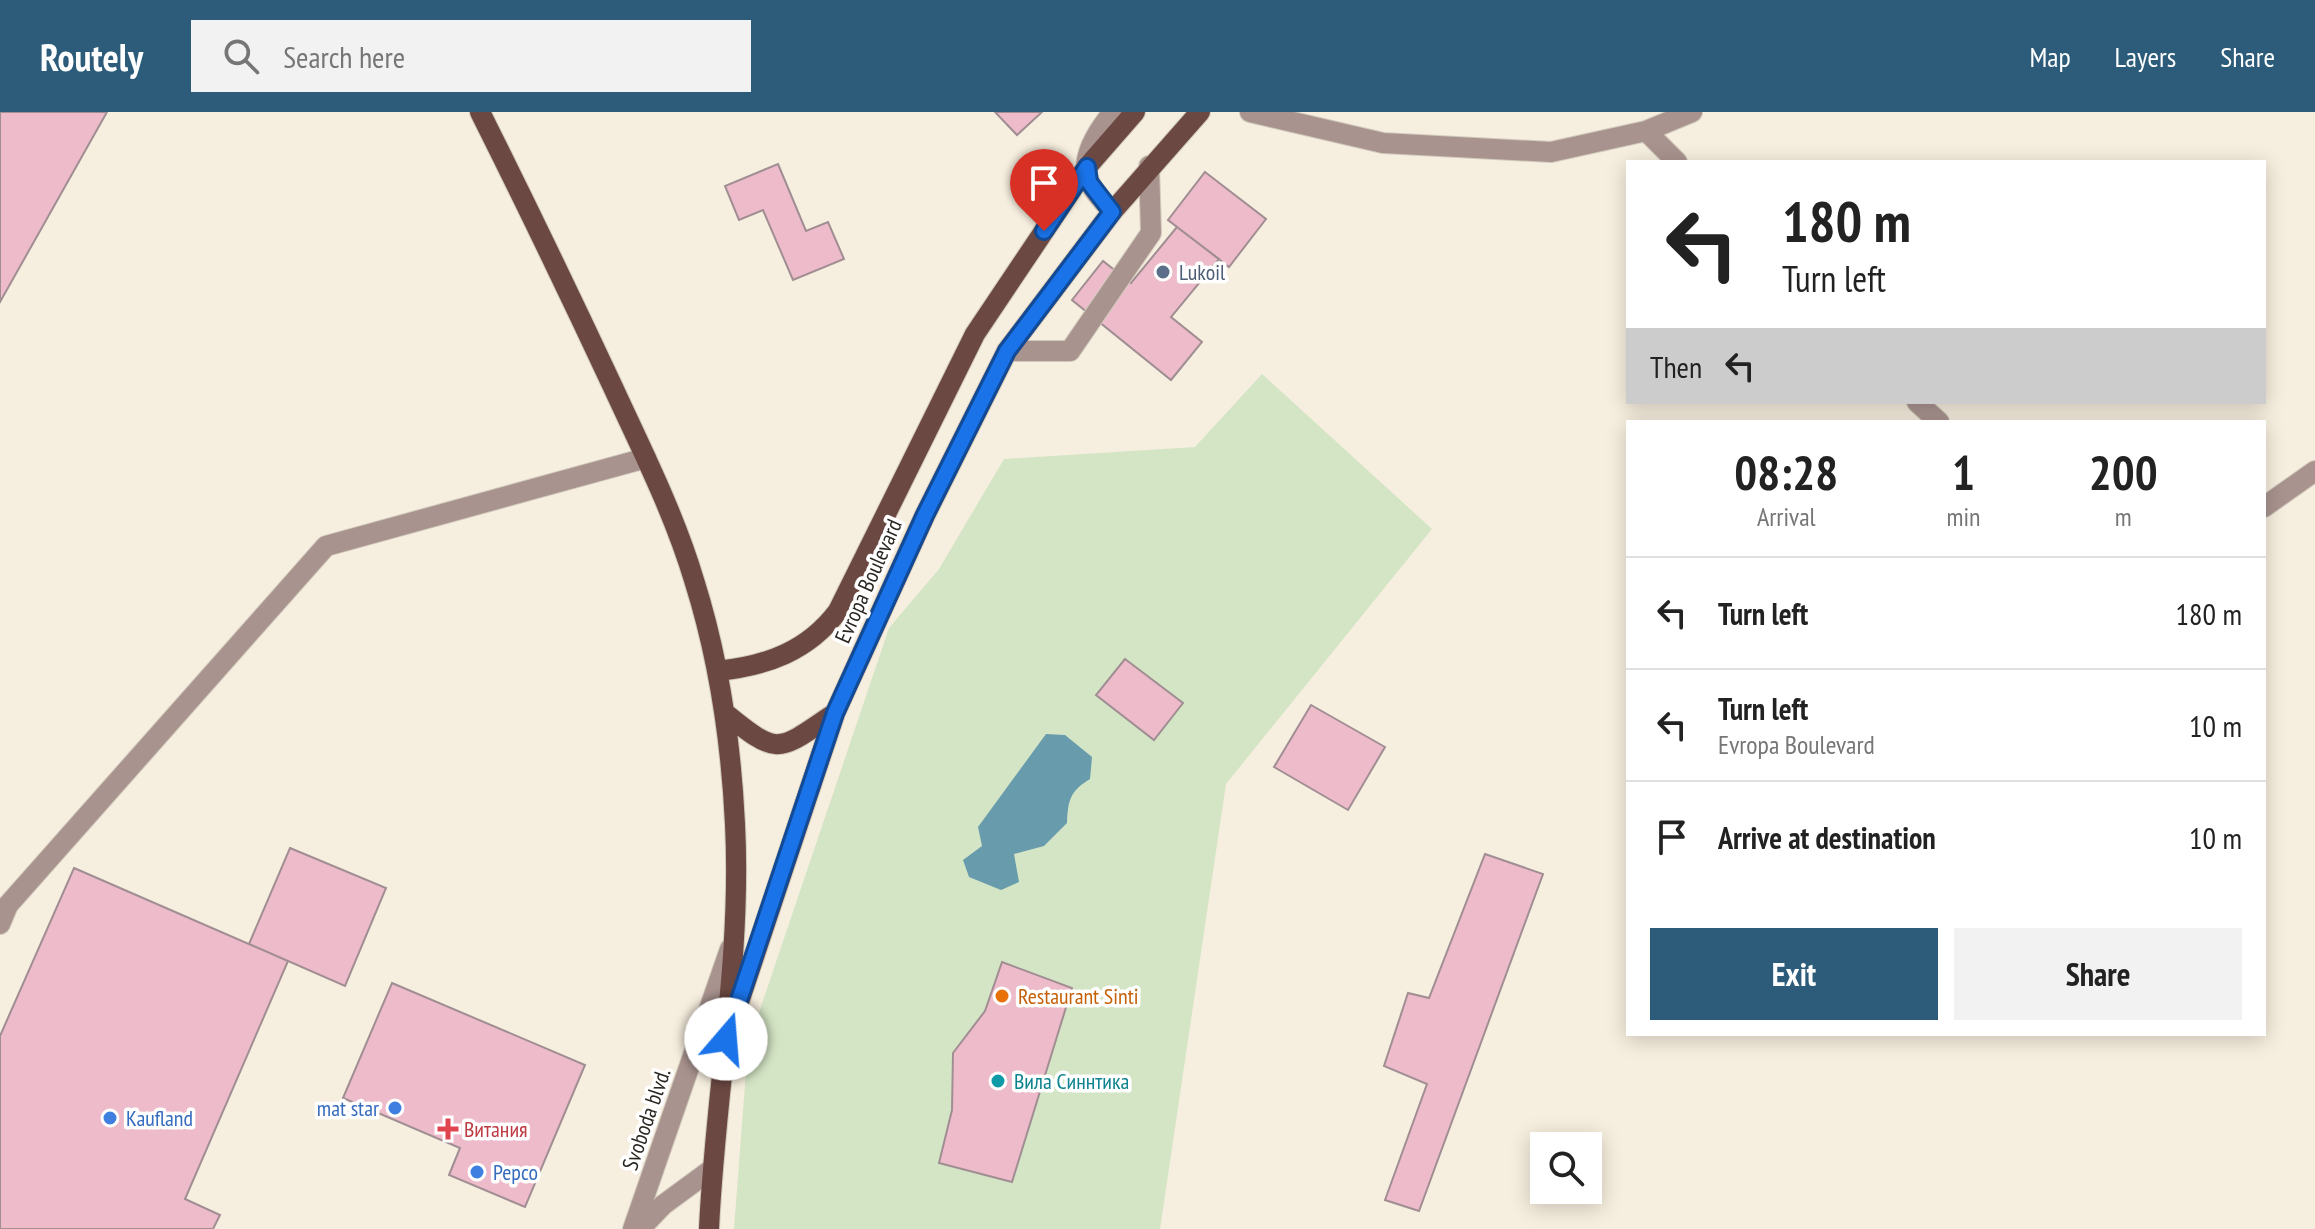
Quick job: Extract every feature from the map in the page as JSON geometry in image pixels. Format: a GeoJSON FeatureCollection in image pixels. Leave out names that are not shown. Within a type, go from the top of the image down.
{"type":"FeatureCollection","features":[{"type":"Feature","properties":{"kind":"main road"},"geometry":{"type":"LineString","coordinates":[[480,112],[537,224],[646,458],[694,579],[717,671],[725,713],[735,825],[736,933],[712,1169],[709,1229]]}},
{"type":"Feature","properties":{"kind":"main road","name":"Evropa Boulevard"},"geometry":{"type":"LineString","coordinates":[[717,671],[767,662],[799,649],[820,634],[838,611],[975,334],[1087,167],[1135,112]]}},
{"type":"Feature","properties":{"kind":"main road","name":"Evropa Boulevard"},"geometry":{"type":"LineString","coordinates":[[726,1039],[835,713],[925,515],[1007,351],[1149,166],[1200,112]]}},
{"type":"Feature","properties":{"kind":"main road"},"geometry":{"type":"LineString","coordinates":[[725,713],[760,741],[778,746],[790,743],[835,713]]}},
{"type":"Feature","properties":{"kind":"street"},"geometry":{"type":"LineString","coordinates":[[1112,212],[1089,182],[1087,167],[1099,128],[1113,112]]}},
{"type":"Feature","properties":{"kind":"street"},"geometry":{"type":"LineString","coordinates":[[1250,112],[1383,143],[1551,152],[1646,131],[1692,112]]}},
{"type":"Feature","properties":{"kind":"street"},"geometry":{"type":"LineString","coordinates":[[1646,131],[1675,160]]}},
{"type":"Feature","properties":{"kind":"street"},"geometry":{"type":"LineString","coordinates":[[1007,351],[1070,351],[1151,233],[1149,166]]}},
{"type":"Feature","properties":{"kind":"street"},"geometry":{"type":"LineString","coordinates":[[1919,404],[1937,420]]}},
{"type":"Feature","properties":{"kind":"street"},"geometry":{"type":"LineString","coordinates":[[0,924],[8,905],[326,546],[646,458]]}},
{"type":"Feature","properties":{"kind":"street"},"geometry":{"type":"LineString","coordinates":[[2266,506],[2315,471]]}},
{"type":"Feature","properties":{"kind":"street","name":"Svoboda blvd."},"geometry":{"type":"LineString","coordinates":[[633,1229],[736,933]]}},
{"type":"Feature","properties":{"kind":"street"},"geometry":{"type":"LineString","coordinates":[[640,1229],[663,1205],[712,1169]]}},
{"type":"Feature","properties":{"kind":"green space"},"geometry":{"type":"Polygon","coordinates":[[[1262,374],[1432,529],[1226,784],[1160,1229],[734,1229],[748,1045],[889,628],[939,569],[1004,459],[1195,447],[1262,374]]]}},
{"type":"Feature","properties":{"kind":"water"},"geometry":{"type":"Polygon","coordinates":[[[1046,734],[1065,735],[1092,757],[1090,779],[1071,797],[1067,823],[1044,846],[1014,854],[1019,882],[1001,890],[969,877],[963,860],[982,846],[978,827],[1046,734]]]}},
{"type":"Feature","properties":{"kind":"building"},"geometry":{"type":"Polygon","coordinates":[[[0,112],[107,112],[0,302],[0,112]]]}},
{"type":"Feature","properties":{"kind":"building"},"geometry":{"type":"Polygon","coordinates":[[[995,112],[1042,112],[1017,135],[995,112]]]}},
{"type":"Feature","properties":{"kind":"building"},"geometry":{"type":"Polygon","coordinates":[[[778,164],[806,231],[828,222],[844,259],[793,280],[763,210],[739,220],[725,186],[778,164]]]}},
{"type":"Feature","properties":{"kind":"building"},"geometry":{"type":"Polygon","coordinates":[[[1205,172],[1266,219],[1229,267],[1168,220],[1205,172]]]}},
{"type":"Feature","properties":{"kind":"building"},"geometry":{"type":"Polygon","coordinates":[[[1177,227],[1219,259],[1171,317],[1202,342],[1171,380],[1072,300],[1103,261],[1131,283],[1177,227]]]}},
{"type":"Feature","properties":{"kind":"building"},"geometry":{"type":"Polygon","coordinates":[[[1125,659],[1183,703],[1154,740],[1096,695],[1125,659]]]}},
{"type":"Feature","properties":{"kind":"building"},"geometry":{"type":"Polygon","coordinates":[[[1311,705],[1385,747],[1348,810],[1274,767],[1311,705]]]}},
{"type":"Feature","properties":{"kind":"building"},"geometry":{"type":"Polygon","coordinates":[[[290,848],[386,888],[345,986],[249,944],[290,848]]]}},
{"type":"Feature","properties":{"kind":"building"},"geometry":{"type":"Polygon","coordinates":[[[1485,854],[1543,874],[1419,1211],[1385,1200],[1427,1084],[1384,1066],[1408,993],[1429,998],[1485,854]]]}},
{"type":"Feature","properties":{"kind":"building","name":"Kaufland"},"geometry":{"type":"Polygon","coordinates":[[[74,868],[288,961],[185,1199],[220,1215],[213,1229],[0,1229],[0,1036],[74,868]]]}},
{"type":"Feature","properties":{"kind":"building","name":"Вила Синнтика"},"geometry":{"type":"Polygon","coordinates":[[[1002,962],[1072,988],[1012,1182],[939,1163],[952,1110],[953,1053],[985,1011],[1002,962]]]}},
{"type":"Feature","properties":{"kind":"building"},"geometry":{"type":"Polygon","coordinates":[[[392,983],[585,1065],[525,1207],[449,1175],[460,1148],[343,1098],[392,983]]]}},
{"type":"Feature","properties":{"kind":"place","name":"Lukoil"},"geometry":{"type":"Point","coordinates":[1163,272]}},
{"type":"Feature","properties":{"kind":"place","name":"Restaurant Sinti"},"geometry":{"type":"Point","coordinates":[1002,996]}},
{"type":"Feature","properties":{"kind":"place","name":"Вила Синнтика"},"geometry":{"type":"Point","coordinates":[998,1081]}},
{"type":"Feature","properties":{"kind":"place","name":"mat star"},"geometry":{"type":"Point","coordinates":[395,1108]}},
{"type":"Feature","properties":{"kind":"place","name":"Kaufland"},"geometry":{"type":"Point","coordinates":[110,1118]}},
{"type":"Feature","properties":{"kind":"place","name":"Витания"},"geometry":{"type":"Point","coordinates":[448,1129]}},
{"type":"Feature","properties":{"kind":"place","name":"Pepco"},"geometry":{"type":"Point","coordinates":[477,1172]}},
{"type":"Feature","properties":{"kind":"route"},"geometry":{"type":"LineString","coordinates":[[726,1039],[835,713],[925,515],[1007,351],[1112,212],[1089,182],[1087,167],[1044,231]]}}]}
